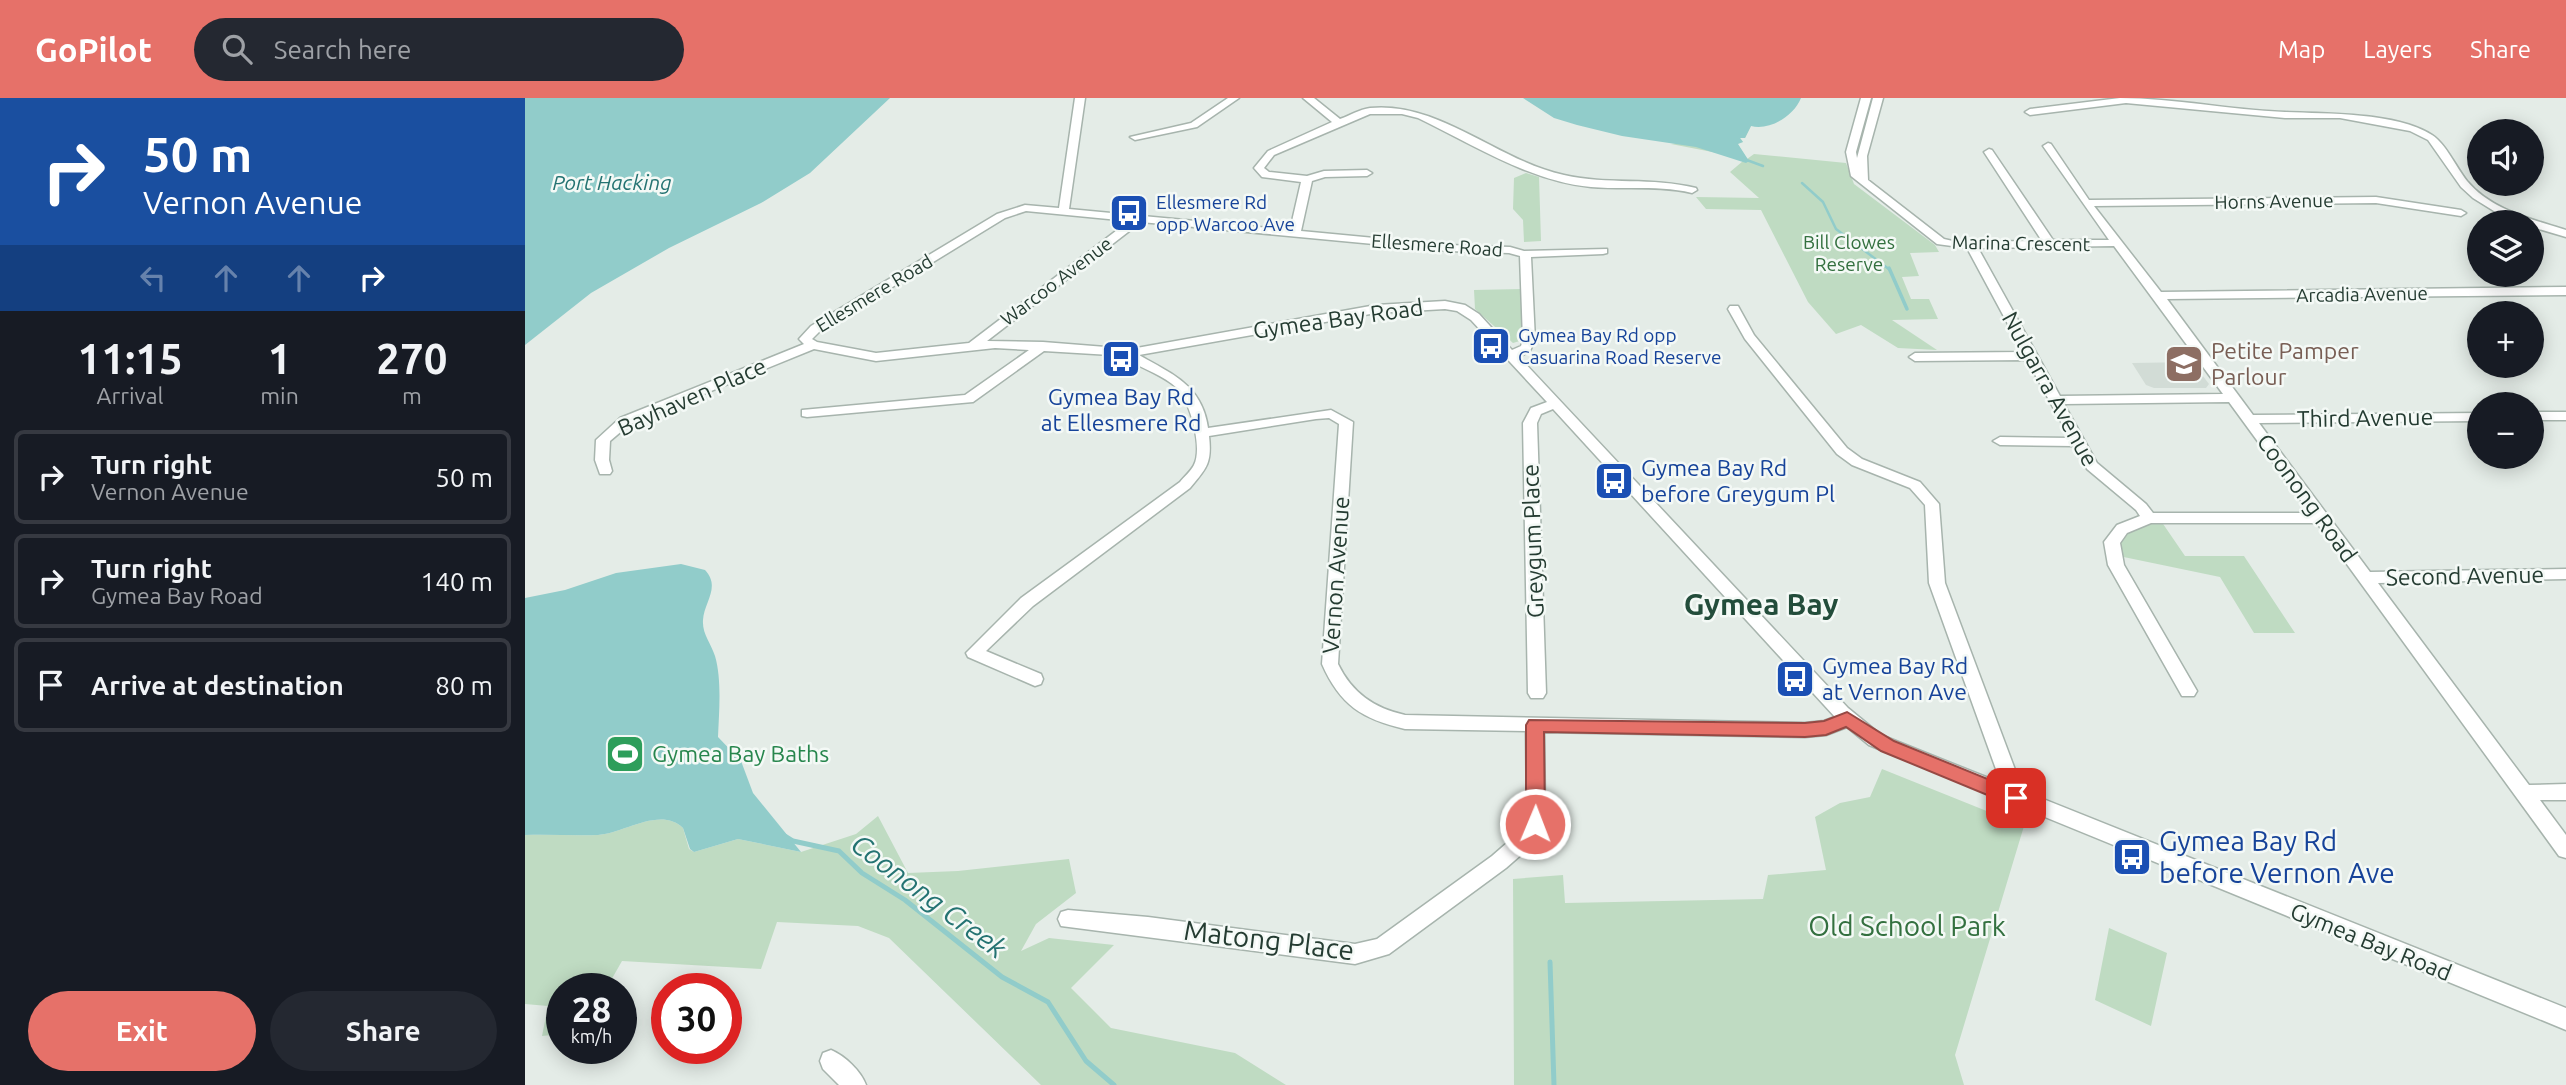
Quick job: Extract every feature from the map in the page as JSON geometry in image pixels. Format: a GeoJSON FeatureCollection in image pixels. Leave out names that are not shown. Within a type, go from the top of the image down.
{"type":"FeatureCollection","features":[{"type":"Feature","properties":{"kind":"street"},"geometry":{"type":"LineString","coordinates":[[1064,210],[1080,98]]}},
{"type":"Feature","properties":{"kind":"street"},"geometry":{"type":"LineString","coordinates":[[1135,137],[1194,125],[1234,98]]}},
{"type":"Feature","properties":{"kind":"street"},"geometry":{"type":"LineString","coordinates":[[1308,98],[1339,123]]}},
{"type":"Feature","properties":{"kind":"street"},"geometry":{"type":"LineString","coordinates":[[1863,181],[1856,176],[1851,152],[1866,98]]}},
{"type":"Feature","properties":{"kind":"street"},"geometry":{"type":"LineString","coordinates":[[1863,181],[1863,156],[1878,98]]}},
{"type":"Feature","properties":{"kind":"street"},"geometry":{"type":"LineString","coordinates":[[2030,111],[2126,100],[2285,115],[2340,115],[2413,129],[2431,138],[2465,185],[2500,210]]}},
{"type":"Feature","properties":{"kind":"street"},"geometry":{"type":"LineString","coordinates":[[1367,173],[1324,174],[1307,179],[1266,175],[1259,171],[1261,163],[1282,147],[1339,123],[1369,111],[1402,111],[1421,116],[1524,166],[1557,177],[1590,184],[1672,185],[1692,190]]}},
{"type":"Feature","properties":{"kind":"street","name":"Coonong Road"},"geometry":{"type":"LineString","coordinates":[[2048,146],[2086,203],[2158,296],[2566,850]]}},
{"type":"Feature","properties":{"kind":"street"},"geometry":{"type":"LineString","coordinates":[[1989,152],[2050,244]]}},
{"type":"Feature","properties":{"kind":"street"},"geometry":{"type":"LineString","coordinates":[[1295,233],[1307,179]]}},
{"type":"Feature","properties":{"kind":"street","name":"Marina Crescent"},"geometry":{"type":"LineString","coordinates":[[1863,181],[1941,242],[2117,243]]}},
{"type":"Feature","properties":{"kind":"street","name":"Horns Avenue"},"geometry":{"type":"LineString","coordinates":[[2086,203],[2376,200],[2461,213]]}},
{"type":"Feature","properties":{"kind":"street","name":"Ellesmere Road"},"geometry":{"type":"LineString","coordinates":[[1131,353],[1043,346],[974,345],[876,357],[813,345],[805,339],[815,328],[1008,212],[1025,208],[1448,248],[1515,251],[1524,254],[1603,251]]}},
{"type":"Feature","properties":{"kind":"street","name":"Warcoo Avenue"},"geometry":{"type":"LineString","coordinates":[[974,345],[1140,218]]}},
{"type":"Feature","properties":{"kind":"street"},"geometry":{"type":"LineString","coordinates":[[2544,227],[2566,234]]}},
{"type":"Feature","properties":{"kind":"street","name":"Nulgarra Avenue"},"geometry":{"type":"LineString","coordinates":[[1970,244],[2078,442],[2099,474],[2141,507],[2149,518]]}},
{"type":"Feature","properties":{"kind":"street"},"geometry":{"type":"LineString","coordinates":[[1510,356],[1526,348],[1529,340],[1527,259],[1524,254]]}},
{"type":"Feature","properties":{"kind":"street","name":"Arcadia Avenue"},"geometry":{"type":"LineString","coordinates":[[2158,296],[2566,291]]}},
{"type":"Feature","properties":{"kind":"street","name":"Gymea Bay Road"},"geometry":{"type":"LineString","coordinates":[[1131,353],[1344,314],[1445,305],[1461,308],[1475,317],[1847,719],[1887,746],[2566,1019]]}},
{"type":"Feature","properties":{"kind":"street"},"geometry":{"type":"LineString","coordinates":[[1734,309],[1749,336],[1842,450],[1857,462],[1916,485],[1931,503],[1937,583],[2016,798]]}},
{"type":"Feature","properties":{"kind":"street","name":"Bayhaven Place"},"geometry":{"type":"LineString","coordinates":[[605,471],[602,460],[603,440],[625,421],[813,345]]}},
{"type":"Feature","properties":{"kind":"street"},"geometry":{"type":"LineString","coordinates":[[807,413],[968,399],[1043,346]]}},
{"type":"Feature","properties":{"kind":"street"},"geometry":{"type":"LineString","coordinates":[[1035,679],[974,653],[1027,602],[1185,485],[1201,466],[1203,433],[1200,420],[1184,389],[1134,358],[1131,353]]}},
{"type":"Feature","properties":{"kind":"street"},"geometry":{"type":"LineString","coordinates":[[1915,357],[2031,356]]}},
{"type":"Feature","properties":{"kind":"street"},"geometry":{"type":"LineString","coordinates":[[2057,400],[2233,398]]}},
{"type":"Feature","properties":{"kind":"street","name":"Greygum Place"},"geometry":{"type":"LineString","coordinates":[[1537,693],[1530,423],[1537,411],[1555,404]]}},
{"type":"Feature","properties":{"kind":"street","name":"Vernon Avenue"},"geometry":{"type":"LineString","coordinates":[[1203,433],[1316,415],[1341,417],[1346,422],[1329,664],[1337,682],[1349,698],[1368,712],[1405,722],[1805,730],[1826,728],[1847,719]]}},
{"type":"Feature","properties":{"kind":"street"},"geometry":{"type":"LineString","coordinates":[[2544,416],[2566,416]]}},
{"type":"Feature","properties":{"kind":"street","name":"Third Avenue"},"geometry":{"type":"LineString","coordinates":[[2249,419],[2467,417]]}},
{"type":"Feature","properties":{"kind":"street"},"geometry":{"type":"LineString","coordinates":[[2000,441],[2078,442]]}},
{"type":"Feature","properties":{"kind":"street"},"geometry":{"type":"LineString","coordinates":[[2188,691],[2116,565],[2112,542],[2122,529],[2149,518],[2321,517]]}},
{"type":"Feature","properties":{"kind":"street","name":"Second Avenue"},"geometry":{"type":"LineString","coordinates":[[2365,578],[2566,575]]}},
{"type":"Feature","properties":{"kind":"street","name":"Matong Place"},"geometry":{"type":"LineString","coordinates":[[1068,919],[1148,926],[1355,954],[1382,947],[1499,862],[1531,833],[1536,814],[1535,725]]}},
{"type":"Feature","properties":{"kind":"street"},"geometry":{"type":"LineString","coordinates":[[2524,793],[2566,792]]}},
{"type":"Feature","properties":{"kind":"street"},"geometry":{"type":"LineString","coordinates":[[831,1061],[855,1085]]}},
{"type":"Feature","properties":{"kind":"shaded area"},"geometry":{"type":"Polygon","coordinates":[[[2192,362],[2209,384],[2206,388],[2154,388],[2146,385],[2132,363],[2192,362]]]}},
{"type":"Feature","properties":{"kind":"green space","name":"Bill Clowes Reserve"},"geometry":{"type":"Polygon","coordinates":[[[1751,126],[1745,138],[1740,138],[1743,142],[1737,143],[1747,159],[1754,154],[1846,163],[1854,184],[1935,245],[1939,252],[1910,253],[1919,276],[1902,277],[1911,299],[1929,299],[1938,319],[1892,320],[1937,350],[1898,348],[1861,325],[1836,334],[1808,302],[1761,210],[1706,209],[1696,197],[1759,198],[1730,172],[1743,161],[1733,156],[1671,144],[1703,140],[1751,126]]]}},
{"type":"Feature","properties":{"kind":"green space"},"geometry":{"type":"Polygon","coordinates":[[[1526,173],[1539,177],[1541,241],[1524,242],[1523,220],[1513,209],[1514,178],[1526,173]]]}},
{"type":"Feature","properties":{"kind":"green space"},"geometry":{"type":"Polygon","coordinates":[[[1522,289],[1523,340],[1513,343],[1475,309],[1474,290],[1522,289]]]}},
{"type":"Feature","properties":{"kind":"green space"},"geometry":{"type":"Polygon","coordinates":[[[2159,518],[2185,556],[2244,556],[2295,633],[2254,633],[2220,577],[2114,555],[2122,529],[2159,518]]]}},
{"type":"Feature","properties":{"kind":"green space","name":"Old School Park"},"geometry":{"type":"Polygon","coordinates":[[[1882,769],[2024,826],[1955,1055],[1964,1085],[1514,1085],[1513,879],[1563,875],[1565,903],[1763,899],[1768,875],[1826,870],[1815,817],[1840,803],[1870,797],[1882,769]]]}},
{"type":"Feature","properties":{"kind":"green space"},"geometry":{"type":"Polygon","coordinates":[[[878,816],[908,873],[958,871],[1069,859],[1076,893],[1036,924],[1021,951],[1049,938],[1114,945],[1071,988],[1111,1028],[1235,1053],[1286,1085],[1041,1085],[889,938],[858,926],[777,922],[761,969],[622,961],[615,973],[546,973],[546,1006],[525,1004],[525,835],[608,834],[653,820],[664,820],[683,828],[689,849],[694,852],[738,839],[801,852],[856,834],[878,816]]]}},
{"type":"Feature","properties":{"kind":"green space"},"geometry":{"type":"Polygon","coordinates":[[[2109,928],[2167,953],[2151,1026],[2095,1000],[2109,928]]]}},
{"type":"Feature","properties":{"kind":"green space"},"geometry":{"type":"Polygon","coordinates":[[[546,1016],[546,1036],[542,1036],[546,1016]]]}},
{"type":"Feature","properties":{"kind":"water","name":"Port Hacking"},"geometry":{"type":"Polygon","coordinates":[[[525,98],[890,98],[810,173],[761,203],[669,248],[591,293],[525,345],[525,98]]]}},
{"type":"Feature","properties":{"kind":"water"},"geometry":{"type":"Polygon","coordinates":[[[1523,98],[1801,98],[1793,111],[1780,121],[1765,126],[1751,126],[1745,138],[1740,138],[1743,142],[1738,144],[1749,161],[1746,163],[1696,147],[1622,136],[1577,125],[1554,118],[1523,98]]]}},
{"type":"Feature","properties":{"kind":"water"},"geometry":{"type":"Polygon","coordinates":[[[681,564],[705,570],[712,582],[703,625],[719,675],[718,737],[741,761],[753,793],[801,852],[738,839],[694,852],[690,849],[683,828],[664,820],[641,823],[608,834],[525,835],[525,598],[565,590],[616,573],[681,564]]]}},
{"type":"Feature","properties":{"kind":"waterway"},"geometry":{"type":"LineString","coordinates":[[1744,159],[1763,166]]}},
{"type":"Feature","properties":{"kind":"waterway"},"geometry":{"type":"LineString","coordinates":[[1802,183],[1823,202],[1836,229],[1890,270]]}},
{"type":"Feature","properties":{"kind":"waterway"},"geometry":{"type":"LineString","coordinates":[[1890,270],[1907,309]]}},
{"type":"Feature","properties":{"kind":"waterway","name":"Coonong Creek"},"geometry":{"type":"LineString","coordinates":[[785,836],[793,841],[839,851],[862,873],[905,900],[1002,977],[1048,1002],[1086,1061],[1114,1085]]}},
{"type":"Feature","properties":{"kind":"waterway"},"geometry":{"type":"LineString","coordinates":[[1550,962],[1554,1085]]}},
{"type":"Feature","properties":{"kind":"place","name":"Ellesmere Rd opp Warcoo Ave"},"geometry":{"type":"Point","coordinates":[1129,213]}},
{"type":"Feature","properties":{"kind":"place","name":"Gymea Bay Rd opp Casuarina Road Reserve"},"geometry":{"type":"Point","coordinates":[1491,346]}},
{"type":"Feature","properties":{"kind":"place","name":"Gymea Bay Rd at Ellesmere Rd"},"geometry":{"type":"Point","coordinates":[1121,359]}},
{"type":"Feature","properties":{"kind":"place","name":"Petite Pamper Parlour"},"geometry":{"type":"Point","coordinates":[2184,364]}},
{"type":"Feature","properties":{"kind":"place","name":"Gymea Bay Rd before Greygum Pl"},"geometry":{"type":"Point","coordinates":[1614,481]}},
{"type":"Feature","properties":{"kind":"place","name":"Gymea Bay Rd at Vernon Ave"},"geometry":{"type":"Point","coordinates":[1795,679]}},
{"type":"Feature","properties":{"kind":"place","name":"Gymea Bay Baths"},"geometry":{"type":"Point","coordinates":[625,754]}},
{"type":"Feature","properties":{"kind":"place","name":"Gymea Bay Rd before Vernon Ave"},"geometry":{"type":"Point","coordinates":[2132,857]}},
{"type":"Feature","properties":{"kind":"district","name":"Gymea Bay"},"geometry":{"type":"Point","coordinates":[1761,605]}},
{"type":"Feature","properties":{"kind":"route"},"geometry":{"type":"LineString","coordinates":[[1535,824],[1535,725],[1815,730],[1847,719],[1887,746],[2016,798]]}}]}
